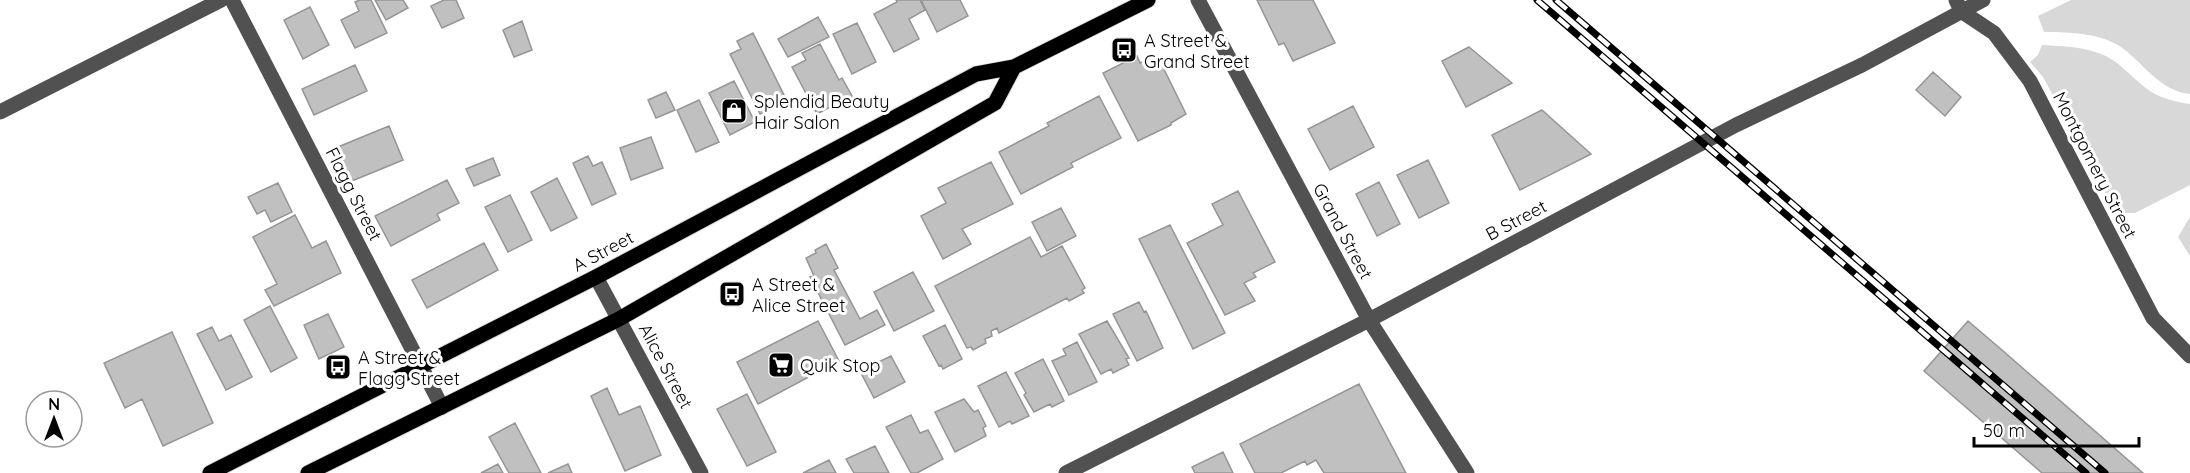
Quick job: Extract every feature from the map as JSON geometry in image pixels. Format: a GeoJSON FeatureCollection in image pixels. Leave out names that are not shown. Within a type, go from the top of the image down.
{"type":"FeatureCollection","features":[{"type":"Feature","properties":{"kind":"main road","name":"A Street"},"geometry":{"type":"LineString","coordinates":[[210,473],[596,277],[976,74],[1014,67],[1148,0]]}},
{"type":"Feature","properties":{"kind":"main road"},"geometry":{"type":"LineString","coordinates":[[308,473],[620,319],[995,103],[1014,67]]}},
{"type":"Feature","properties":{"kind":"street"},"geometry":{"type":"LineString","coordinates":[[0,112],[220,0]]}},
{"type":"Feature","properties":{"kind":"street","name":"Flagg Street"},"geometry":{"type":"LineString","coordinates":[[232,0],[442,407]]}},
{"type":"Feature","properties":{"kind":"street","name":"Grand Street"},"geometry":{"type":"LineString","coordinates":[[1198,0],[1369,320],[1467,473]]}},
{"type":"Feature","properties":{"kind":"street","name":"B Street"},"geometry":{"type":"LineString","coordinates":[[1066,473],[1369,320],[1736,124],[1862,66],[1959,5],[1983,0]]}},
{"type":"Feature","properties":{"kind":"street","name":"Montgomery Street"},"geometry":{"type":"LineString","coordinates":[[1959,5],[1994,33],[2030,81],[2153,318],[2190,356]]}},
{"type":"Feature","properties":{"kind":"street","name":"Alice Street"},"geometry":{"type":"LineString","coordinates":[[596,277],[701,473]]}},
{"type":"Feature","properties":{"kind":"shaded area"},"geometry":{"type":"Polygon","coordinates":[[[2071,0],[2190,0],[2190,94],[2171,89],[2117,44],[2076,33],[2044,32],[2038,16],[2071,0]]]}},
{"type":"Feature","properties":{"kind":"shaded area"},"geometry":{"type":"Polygon","coordinates":[[[2042,45],[2099,53],[2118,64],[2155,94],[2190,104],[2190,185],[2135,213],[2116,213],[2043,77],[2030,62],[2038,55],[2042,45]]]}},
{"type":"Feature","properties":{"kind":"shaded area"},"geometry":{"type":"Polygon","coordinates":[[[2190,217],[2190,256],[2178,237],[2190,217]]]}},
{"type":"Feature","properties":{"kind":"building"},"geometry":{"type":"Polygon","coordinates":[[[371,0],[387,33],[355,48],[341,20],[359,11],[355,2],[371,0]]]}},
{"type":"Feature","properties":{"kind":"building"},"geometry":{"type":"Polygon","coordinates":[[[375,0],[403,0],[408,8],[386,20],[375,0]]]}},
{"type":"Feature","properties":{"kind":"building"},"geometry":{"type":"Polygon","coordinates":[[[444,0],[456,0],[464,18],[442,28],[431,6],[444,0]]]}},
{"type":"Feature","properties":{"kind":"building"},"geometry":{"type":"Polygon","coordinates":[[[896,0],[920,0],[925,10],[909,19],[919,39],[894,52],[874,14],[897,2],[896,0]]]}},
{"type":"Feature","properties":{"kind":"building"},"geometry":{"type":"Polygon","coordinates":[[[921,0],[960,0],[968,16],[937,32],[921,0]]]}},
{"type":"Feature","properties":{"kind":"building"},"geometry":{"type":"Polygon","coordinates":[[[1257,0],[1313,0],[1335,43],[1293,61],[1284,43],[1279,45],[1257,0]]]}},
{"type":"Feature","properties":{"kind":"building"},"geometry":{"type":"Polygon","coordinates":[[[310,7],[329,45],[303,59],[284,20],[310,7]]]}},
{"type":"Feature","properties":{"kind":"building"},"geometry":{"type":"Polygon","coordinates":[[[818,17],[829,37],[788,57],[778,39],[818,17]]]}},
{"type":"Feature","properties":{"kind":"building"},"geometry":{"type":"Polygon","coordinates":[[[522,21],[532,50],[514,57],[503,30],[522,21]]]}},
{"type":"Feature","properties":{"kind":"building"},"geometry":{"type":"Polygon","coordinates":[[[857,23],[876,62],[852,74],[833,34],[857,23]]]}},
{"type":"Feature","properties":{"kind":"building"},"geometry":{"type":"Polygon","coordinates":[[[753,33],[787,101],[760,114],[730,54],[741,49],[737,41],[753,33]]]}},
{"type":"Feature","properties":{"kind":"building"},"geometry":{"type":"Polygon","coordinates":[[[820,44],[839,80],[842,78],[852,96],[817,114],[792,67],[806,60],[802,53],[820,44]]]}},
{"type":"Feature","properties":{"kind":"building"},"geometry":{"type":"Polygon","coordinates":[[[1469,47],[1512,83],[1466,107],[1442,61],[1469,47]]]}},
{"type":"Feature","properties":{"kind":"building"},"geometry":{"type":"Polygon","coordinates":[[[1157,55],[1186,114],[1171,125],[1138,141],[1103,73],[1137,56],[1140,63],[1157,55]]]}},
{"type":"Feature","properties":{"kind":"building"},"geometry":{"type":"Polygon","coordinates":[[[355,65],[367,91],[314,115],[302,89],[355,65]]]}},
{"type":"Feature","properties":{"kind":"building"},"geometry":{"type":"Polygon","coordinates":[[[1933,72],[1961,97],[1945,116],[1916,90],[1933,72]]]}},
{"type":"Feature","properties":{"kind":"building"},"geometry":{"type":"Polygon","coordinates":[[[734,81],[755,122],[730,135],[709,93],[734,81]]]}},
{"type":"Feature","properties":{"kind":"building"},"geometry":{"type":"Polygon","coordinates":[[[666,92],[675,110],[656,118],[648,100],[666,92]]]}},
{"type":"Feature","properties":{"kind":"building"},"geometry":{"type":"Polygon","coordinates":[[[1099,96],[1121,138],[1071,163],[1073,167],[1021,194],[999,152],[1049,126],[1047,123],[1099,96]]]}},
{"type":"Feature","properties":{"kind":"building"},"geometry":{"type":"Polygon","coordinates":[[[699,100],[719,142],[696,152],[677,110],[699,100]]]}},
{"type":"Feature","properties":{"kind":"building"},"geometry":{"type":"Polygon","coordinates":[[[1353,106],[1374,147],[1330,170],[1308,129],[1353,106]]]}},
{"type":"Feature","properties":{"kind":"building"},"geometry":{"type":"Polygon","coordinates":[[[1542,110],[1591,154],[1520,190],[1492,135],[1542,110]]]}},
{"type":"Feature","properties":{"kind":"building"},"geometry":{"type":"Polygon","coordinates":[[[389,126],[403,160],[347,183],[333,149],[389,126]]]}},
{"type":"Feature","properties":{"kind":"building"},"geometry":{"type":"Polygon","coordinates":[[[651,137],[663,168],[631,180],[620,148],[651,137]]]}},
{"type":"Feature","properties":{"kind":"building"},"geometry":{"type":"Polygon","coordinates":[[[588,156],[593,166],[602,162],[616,194],[592,205],[573,163],[588,156]]]}},
{"type":"Feature","properties":{"kind":"building"},"geometry":{"type":"Polygon","coordinates":[[[493,158],[500,175],[474,186],[466,169],[493,158]]]}},
{"type":"Feature","properties":{"kind":"building"},"geometry":{"type":"Polygon","coordinates":[[[1428,160],[1449,203],[1419,218],[1397,175],[1428,160]]]}},
{"type":"Feature","properties":{"kind":"building"},"geometry":{"type":"Polygon","coordinates":[[[991,162],[1013,204],[962,229],[971,244],[943,259],[921,216],[946,203],[938,188],[991,162]]]}},
{"type":"Feature","properties":{"kind":"building"},"geometry":{"type":"Polygon","coordinates":[[[557,178],[577,218],[551,231],[531,192],[557,178]]]}},
{"type":"Feature","properties":{"kind":"building"},"geometry":{"type":"Polygon","coordinates":[[[447,180],[459,203],[437,214],[440,220],[391,246],[375,216],[447,180]]]}},
{"type":"Feature","properties":{"kind":"building"},"geometry":{"type":"Polygon","coordinates":[[[1379,182],[1400,224],[1377,236],[1356,194],[1379,182]]]}},
{"type":"Feature","properties":{"kind":"building"},"geometry":{"type":"Polygon","coordinates":[[[278,183],[292,212],[271,222],[265,210],[257,214],[248,197],[278,183]]]}},
{"type":"Feature","properties":{"kind":"building"},"geometry":{"type":"Polygon","coordinates":[[[1238,191],[1275,262],[1253,273],[1256,277],[1244,283],[1255,301],[1225,315],[1187,243],[1223,225],[1212,204],[1238,191]]]}},
{"type":"Feature","properties":{"kind":"building"},"geometry":{"type":"Polygon","coordinates":[[[510,195],[532,240],[508,252],[485,207],[510,195]]]}},
{"type":"Feature","properties":{"kind":"building"},"geometry":{"type":"Polygon","coordinates":[[[1061,208],[1076,236],[1047,251],[1032,222],[1061,208]]]}},
{"type":"Feature","properties":{"kind":"building"},"geometry":{"type":"Polygon","coordinates":[[[295,215],[312,248],[326,241],[341,273],[274,306],[265,290],[277,284],[253,237],[295,215]]]}},
{"type":"Feature","properties":{"kind":"building"},"geometry":{"type":"Polygon","coordinates":[[[1170,225],[1225,333],[1193,349],[1139,239],[1170,225]]]}},
{"type":"Feature","properties":{"kind":"building"},"geometry":{"type":"Polygon","coordinates":[[[1030,237],[1041,257],[1062,246],[1085,288],[1082,290],[1084,293],[1069,301],[1067,298],[999,333],[997,328],[991,331],[992,336],[985,339],[986,343],[973,350],[971,347],[967,348],[935,286],[1030,237]]]}},
{"type":"Feature","properties":{"kind":"building"},"geometry":{"type":"Polygon","coordinates":[[[484,243],[498,270],[427,308],[412,280],[484,243]]]}},
{"type":"Feature","properties":{"kind":"building"},"geometry":{"type":"Polygon","coordinates":[[[826,244],[838,268],[834,270],[860,319],[877,310],[885,325],[845,345],[810,277],[814,276],[806,258],[826,244]]]}},
{"type":"Feature","properties":{"kind":"building"},"geometry":{"type":"Polygon","coordinates":[[[913,272],[934,311],[894,331],[874,292],[913,272]]]}},
{"type":"Feature","properties":{"kind":"building"},"geometry":{"type":"Polygon","coordinates":[[[1139,302],[1144,312],[1146,311],[1163,348],[1137,361],[1113,314],[1139,302]]]}},
{"type":"Feature","properties":{"kind":"building"},"geometry":{"type":"Polygon","coordinates":[[[270,306],[297,358],[271,372],[244,320],[270,306]]]}},
{"type":"Feature","properties":{"kind":"building"},"geometry":{"type":"Polygon","coordinates":[[[328,314],[344,347],[319,359],[304,325],[328,314]]]}},
{"type":"Feature","properties":{"kind":"building"},"geometry":{"type":"Polygon","coordinates":[[[818,321],[839,361],[758,404],[737,362],[818,321]]]}},
{"type":"Feature","properties":{"kind":"building"},"geometry":{"type":"Polygon","coordinates":[[[1107,321],[1129,358],[1126,359],[1129,365],[1113,373],[1111,369],[1101,374],[1079,334],[1107,321]]]}},
{"type":"Feature","properties":{"kind":"building"},"geometry":{"type":"Polygon","coordinates":[[[1968,321],[2143,473],[2042,473],[1924,371],[1968,321]]]}},
{"type":"Feature","properties":{"kind":"building"},"geometry":{"type":"Polygon","coordinates":[[[945,325],[962,359],[943,369],[941,365],[939,366],[923,336],[945,325]]]}},
{"type":"Feature","properties":{"kind":"building"},"geometry":{"type":"Polygon","coordinates":[[[212,327],[219,341],[231,335],[252,377],[226,390],[197,334],[212,327]]]}},
{"type":"Feature","properties":{"kind":"building"},"geometry":{"type":"Polygon","coordinates":[[[172,332],[213,423],[163,446],[142,399],[125,408],[104,363],[172,332]]]}},
{"type":"Feature","properties":{"kind":"building"},"geometry":{"type":"Polygon","coordinates":[[[1077,342],[1097,382],[1069,395],[1052,361],[1066,355],[1063,349],[1077,342]]]}},
{"type":"Feature","properties":{"kind":"building"},"geometry":{"type":"Polygon","coordinates":[[[891,356],[905,382],[874,398],[860,371],[891,356]]]}},
{"type":"Feature","properties":{"kind":"building"},"geometry":{"type":"Polygon","coordinates":[[[1043,359],[1064,401],[1052,407],[1050,404],[1034,412],[1015,373],[1043,359]]]}},
{"type":"Feature","properties":{"kind":"building"},"geometry":{"type":"Polygon","coordinates":[[[1006,372],[1029,416],[1012,424],[1010,421],[999,427],[978,386],[1006,372]]]}},
{"type":"Feature","properties":{"kind":"building"},"geometry":{"type":"Polygon","coordinates":[[[1359,384],[1406,473],[1324,473],[1316,460],[1307,465],[1305,461],[1281,473],[1255,473],[1240,444],[1359,384]]]}},
{"type":"Feature","properties":{"kind":"building"},"geometry":{"type":"Polygon","coordinates":[[[607,388],[619,415],[640,406],[661,455],[625,471],[591,396],[607,388]]]}},
{"type":"Feature","properties":{"kind":"building"},"geometry":{"type":"Polygon","coordinates":[[[747,394],[776,452],[747,466],[717,409],[747,394]]]}},
{"type":"Feature","properties":{"kind":"building"},"geometry":{"type":"Polygon","coordinates":[[[964,399],[974,412],[978,410],[986,426],[983,428],[986,436],[955,452],[935,412],[964,399]]]}},
{"type":"Feature","properties":{"kind":"building"},"geometry":{"type":"Polygon","coordinates":[[[911,415],[920,433],[928,430],[943,459],[917,473],[911,473],[886,427],[911,415]]]}},
{"type":"Feature","properties":{"kind":"building"},"geometry":{"type":"Polygon","coordinates":[[[515,423],[541,473],[509,473],[489,437],[515,423]]]}},
{"type":"Feature","properties":{"kind":"building"},"geometry":{"type":"Polygon","coordinates":[[[875,446],[889,473],[854,473],[846,459],[875,446]]]}},
{"type":"Feature","properties":{"kind":"building"},"geometry":{"type":"Polygon","coordinates":[[[1223,452],[1233,473],[1195,473],[1192,467],[1223,452]]]}},
{"type":"Feature","properties":{"kind":"building"},"geometry":{"type":"Polygon","coordinates":[[[829,460],[836,473],[803,473],[829,460]]]}},
{"type":"Feature","properties":{"kind":"building"},"geometry":{"type":"Polygon","coordinates":[[[498,464],[503,473],[481,473],[498,464]]]}},
{"type":"Feature","properties":{"kind":"building"},"geometry":{"type":"Polygon","coordinates":[[[568,464],[572,473],[548,473],[568,464]]]}},
{"type":"Feature","properties":{"kind":"railway"},"geometry":{"type":"LineString","coordinates":[[1537,0],[2086,473]]}},
{"type":"Feature","properties":{"kind":"railway"},"geometry":{"type":"LineString","coordinates":[[1556,0],[2105,473]]}},
{"type":"Feature","properties":{"kind":"place","name":"A Street & Grand Street"},"geometry":{"type":"Point","coordinates":[1124,50]}},
{"type":"Feature","properties":{"kind":"place","name":"Splendid Beauty Hair Salon"},"geometry":{"type":"Point","coordinates":[734,111]}},
{"type":"Feature","properties":{"kind":"place","name":"A Street & Alice Street"},"geometry":{"type":"Point","coordinates":[732,294]}},
{"type":"Feature","properties":{"kind":"place","name":"Quik Stop"},"geometry":{"type":"Point","coordinates":[781,365]}},
{"type":"Feature","properties":{"kind":"place","name":"A Street & Flagg Street"},"geometry":{"type":"Point","coordinates":[338,367]}}]}
